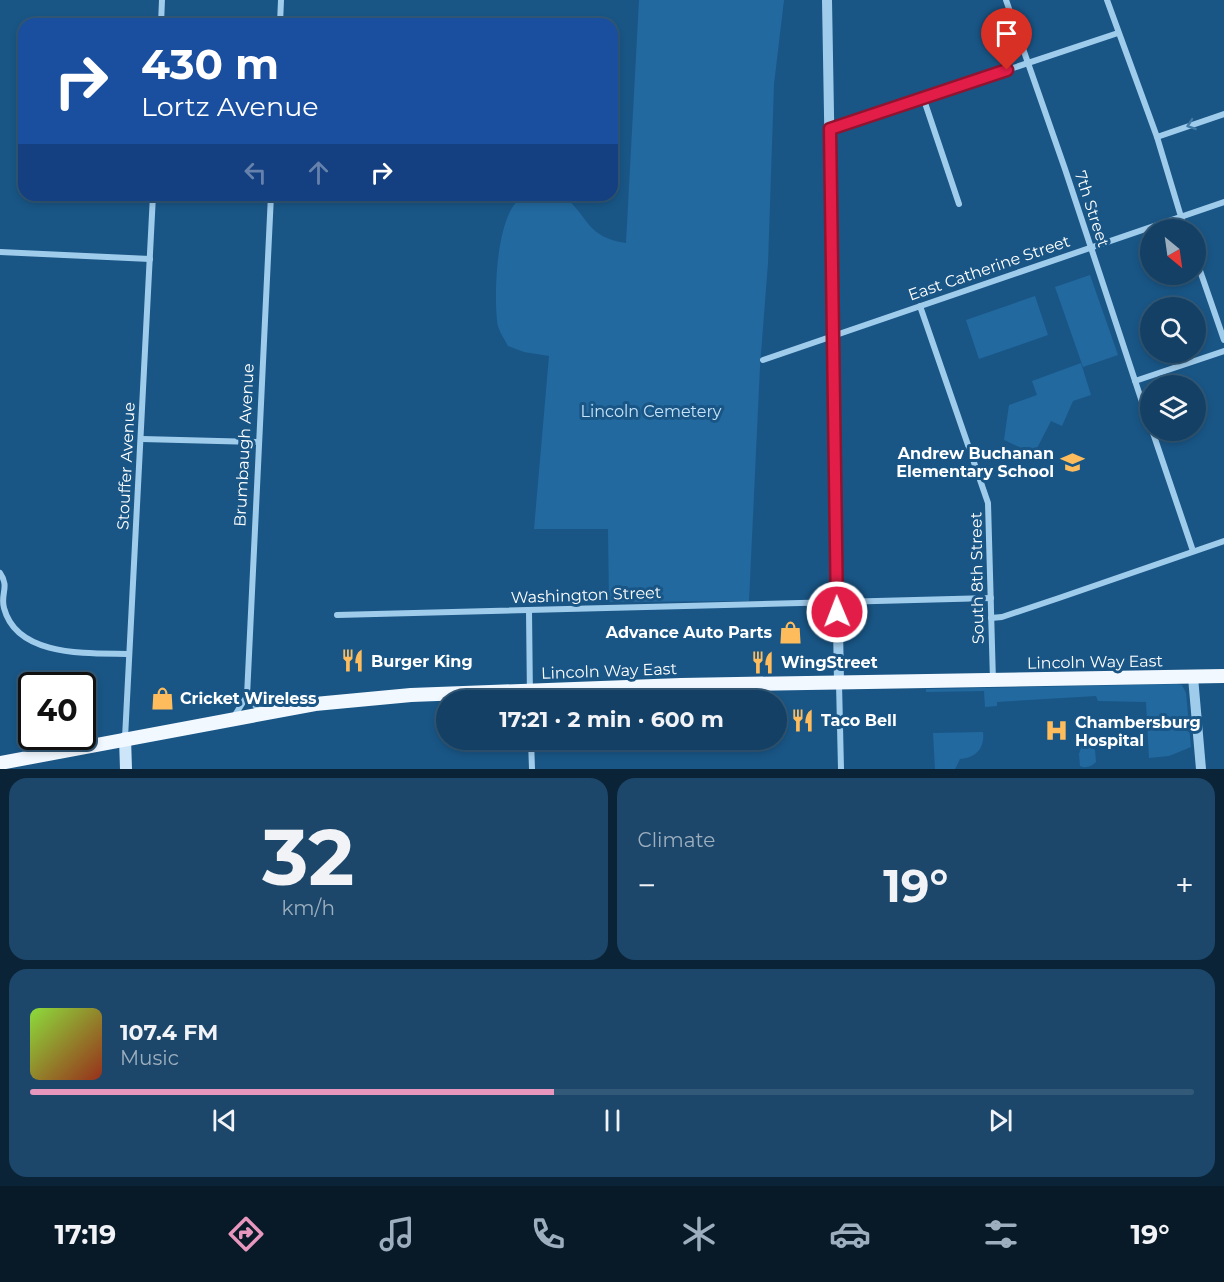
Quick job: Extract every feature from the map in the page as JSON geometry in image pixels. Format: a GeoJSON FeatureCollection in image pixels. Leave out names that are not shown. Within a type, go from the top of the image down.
{"type":"FeatureCollection","features":[{"type":"Feature","properties":{"kind":"highway","name":"Lincoln Way East"},"geometry":{"type":"LineString","coordinates":[[610,690],[690,685],[1224,676]]}},
{"type":"Feature","properties":{"kind":"highway","name":"Lincoln Way East"},"geometry":{"type":"LineString","coordinates":[[0,763],[315,704],[375,698],[436,697]]}},
{"type":"Feature","properties":{"kind":"main road"},"geometry":{"type":"LineString","coordinates":[[125,738],[126,769]]}},
{"type":"Feature","properties":{"kind":"street"},"geometry":{"type":"LineString","coordinates":[[161,18],[162,0]]}},
{"type":"Feature","properties":{"kind":"street"},"geometry":{"type":"LineString","coordinates":[[280,18],[281,0]]}},
{"type":"Feature","properties":{"kind":"street"},"geometry":{"type":"LineString","coordinates":[[827,0],[841,769]]}},
{"type":"Feature","properties":{"kind":"street","name":"7th Street"},"geometry":{"type":"LineString","coordinates":[[1006,0],[1140,396]]}},
{"type":"Feature","properties":{"kind":"street"},"geometry":{"type":"LineString","coordinates":[[1107,0],[1157,137],[1182,219]]}},
{"type":"Feature","properties":{"kind":"street"},"geometry":{"type":"LineString","coordinates":[[830,129],[1118,33]]}},
{"type":"Feature","properties":{"kind":"street"},"geometry":{"type":"LineString","coordinates":[[924,97],[959,204]]}},
{"type":"Feature","properties":{"kind":"street"},"geometry":{"type":"LineString","coordinates":[[1157,137],[1224,114]]}},
{"type":"Feature","properties":{"kind":"street","name":"Stouffer Avenue"},"geometry":{"type":"LineString","coordinates":[[125,738],[153,201]]}},
{"type":"Feature","properties":{"kind":"street","name":"Brumbaugh Avenue"},"geometry":{"type":"LineString","coordinates":[[247,696],[271,201]]}},
{"type":"Feature","properties":{"kind":"street","name":"East Catherine Street"},"geometry":{"type":"LineString","coordinates":[[763,360],[1224,202]]}},
{"type":"Feature","properties":{"kind":"street"},"geometry":{"type":"LineString","coordinates":[[0,252],[150,259]]}},
{"type":"Feature","properties":{"kind":"street"},"geometry":{"type":"LineString","coordinates":[[1205,285],[1224,340]]}},
{"type":"Feature","properties":{"kind":"street","name":"South 8th Street"},"geometry":{"type":"LineString","coordinates":[[920,306],[988,503],[993,681]]}},
{"type":"Feature","properties":{"kind":"street"},"geometry":{"type":"LineString","coordinates":[[1135,381],[1224,351]]}},
{"type":"Feature","properties":{"kind":"street"},"geometry":{"type":"LineString","coordinates":[[142,439],[258,442]]}},
{"type":"Feature","properties":{"kind":"street"},"geometry":{"type":"LineString","coordinates":[[1156,441],[1193,551]]}},
{"type":"Feature","properties":{"kind":"street"},"geometry":{"type":"LineString","coordinates":[[991,618],[1002,617],[1224,541]]}},
{"type":"Feature","properties":{"kind":"street"},"geometry":{"type":"LineString","coordinates":[[0,573],[5,580],[4,607],[10,621],[19,631],[36,643],[69,652],[129,654]]}},
{"type":"Feature","properties":{"kind":"street","name":"Washington Street"},"geometry":{"type":"LineString","coordinates":[[337,615],[837,600],[991,598]]}},
{"type":"Feature","properties":{"kind":"street"},"geometry":{"type":"LineString","coordinates":[[529,610],[530,690]]}},
{"type":"Feature","properties":{"kind":"street"},"geometry":{"type":"LineString","coordinates":[[1193,677],[1201,769]]}},
{"type":"Feature","properties":{"kind":"street"},"geometry":{"type":"LineString","coordinates":[[232,719],[247,696],[262,713]]}},
{"type":"Feature","properties":{"kind":"street"},"geometry":{"type":"LineString","coordinates":[[531,750],[532,769]]}},
{"type":"Feature","properties":{"kind":"green space","name":"Lincoln Cemetery"},"geometry":{"type":"Polygon","coordinates":[[[639,0],[784,0],[774,84],[768,263],[760,366],[749,601],[609,602],[608,529],[534,529],[549,356],[524,352],[508,346],[499,330],[497,273],[502,236],[507,219],[518,201],[570,201],[596,231],[613,240],[626,243],[639,0]]]}},
{"type":"Feature","properties":{"kind":"green space"},"geometry":{"type":"Polygon","coordinates":[[[1090,275],[1118,355],[1083,367],[1055,287],[1090,275]]]}},
{"type":"Feature","properties":{"kind":"green space"},"geometry":{"type":"Polygon","coordinates":[[[1035,296],[1048,335],[979,359],[966,320],[1035,296]]]}},
{"type":"Feature","properties":{"kind":"green space"},"geometry":{"type":"Polygon","coordinates":[[[1081,363],[1091,395],[1073,401],[1062,426],[1051,421],[1034,454],[1004,440],[1009,405],[1037,395],[1032,381],[1081,363]]]}},
{"type":"Feature","properties":{"kind":"green space"},"geometry":{"type":"Polygon","coordinates":[[[1182,685],[1186,693],[1191,747],[1169,756],[1149,758],[1146,702],[1098,701],[1096,696],[997,702],[997,706],[985,707],[984,691],[926,692],[926,689],[1182,685]]]}},
{"type":"Feature","properties":{"kind":"green space"},"geometry":{"type":"Polygon","coordinates":[[[983,732],[981,747],[975,754],[960,759],[955,769],[935,769],[933,733],[983,732]]]}},
{"type":"Feature","properties":{"kind":"green space"},"geometry":{"type":"Polygon","coordinates":[[[1091,747],[1095,750],[1096,762],[1089,767],[1080,766],[1081,748],[1091,747]]]}},
{"type":"Feature","properties":{"kind":"place","name":"Andrew Buchanan Elementary School"},"geometry":{"type":"Point","coordinates":[1072,462]}},
{"type":"Feature","properties":{"kind":"place","name":"Advance Auto Parts"},"geometry":{"type":"Point","coordinates":[790,632]}},
{"type":"Feature","properties":{"kind":"place","name":"Burger King"},"geometry":{"type":"Point","coordinates":[353,661]}},
{"type":"Feature","properties":{"kind":"place","name":"WingStreet"},"geometry":{"type":"Point","coordinates":[763,662]}},
{"type":"Feature","properties":{"kind":"place","name":"Cricket Wireless"},"geometry":{"type":"Point","coordinates":[162,698]}},
{"type":"Feature","properties":{"kind":"place","name":"Taco Bell"},"geometry":{"type":"Point","coordinates":[803,720]}},
{"type":"Feature","properties":{"kind":"place","name":"Chambersburg Hospital"},"geometry":{"type":"Point","coordinates":[1057,731]}},
{"type":"Feature","properties":{"kind":"route"},"geometry":{"type":"LineString","coordinates":[[837,612],[830,129],[1007,70]]}}]}
